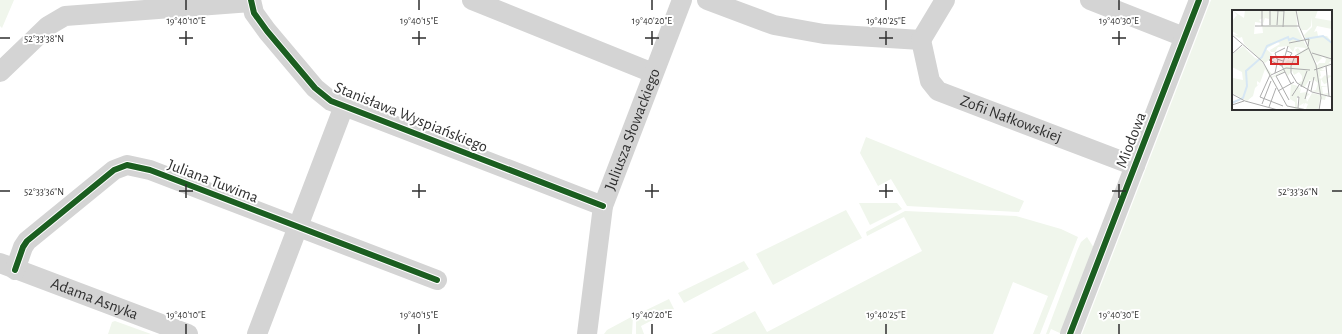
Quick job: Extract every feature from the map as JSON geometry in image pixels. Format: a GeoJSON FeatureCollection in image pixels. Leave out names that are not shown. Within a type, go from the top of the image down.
{"type":"FeatureCollection","features":[{"type":"Feature","properties":{"kind":"street"},"geometry":{"type":"LineString","coordinates":[[472,0],[654,73]]}},
{"type":"Feature","properties":{"kind":"street","name":"Juliusza Słowackiego"},"geometry":{"type":"LineString","coordinates":[[587,334],[603,206],[682,0]]}},
{"type":"Feature","properties":{"kind":"street"},"geometry":{"type":"LineString","coordinates":[[707,0],[774,25],[824,34],[921,40],[945,0]]}},
{"type":"Feature","properties":{"kind":"street"},"geometry":{"type":"LineString","coordinates":[[1090,0],[1184,37]]}},
{"type":"Feature","properties":{"kind":"street","name":"Miodowa"},"geometry":{"type":"LineString","coordinates":[[1070,334],[1199,0]]}},
{"type":"Feature","properties":{"kind":"street"},"geometry":{"type":"LineString","coordinates":[[0,72],[48,26],[65,16],[251,1]]}},
{"type":"Feature","properties":{"kind":"street","name":"Stanisława Wyspiańskiego"},"geometry":{"type":"LineString","coordinates":[[251,1],[254,13],[260,22],[316,88],[331,101],[603,206]]}},
{"type":"Feature","properties":{"kind":"street","name":"Zofii Nałkowskiej"},"geometry":{"type":"LineString","coordinates":[[921,40],[930,81],[938,92],[1135,166]]}},
{"type":"Feature","properties":{"kind":"street"},"geometry":{"type":"LineString","coordinates":[[257,334],[344,106]]}},
{"type":"Feature","properties":{"kind":"street","name":"Juliana Tuwima"},"geometry":{"type":"LineString","coordinates":[[7,266],[27,241],[114,170],[127,165],[150,170],[437,280]]}},
{"type":"Feature","properties":{"kind":"street","name":"Adama Asnyka"},"geometry":{"type":"LineString","coordinates":[[7,266],[188,334]]}},
{"type":"Feature","properties":{"kind":"shaded area"},"geometry":{"type":"Polygon","coordinates":[[[0,0],[14,0],[2,28],[0,26],[0,0]]]}},
{"type":"Feature","properties":{"kind":"shaded area"},"geometry":{"type":"Polygon","coordinates":[[[1211,0],[1342,0],[1342,334],[1082,334],[1211,0]]]}},
{"type":"Feature","properties":{"kind":"shaded area"},"geometry":{"type":"Polygon","coordinates":[[[866,137],[1024,201],[1019,212],[907,206],[891,179],[878,186],[860,153],[866,137]]]}},
{"type":"Feature","properties":{"kind":"shaded area"},"geometry":{"type":"Polygon","coordinates":[[[859,203],[897,203],[902,209],[870,225],[859,203]]]}},
{"type":"Feature","properties":{"kind":"shaded area"},"geometry":{"type":"Polygon","coordinates":[[[846,210],[862,238],[773,285],[756,254],[846,210]]]}},
{"type":"Feature","properties":{"kind":"shaded area"},"geometry":{"type":"Polygon","coordinates":[[[905,211],[1016,216],[1061,229],[1078,237],[1040,334],[1033,334],[1048,296],[1013,282],[993,334],[711,334],[755,311],[767,332],[922,251],[904,217],[867,236],[866,232],[905,211]]]}},
{"type":"Feature","properties":{"kind":"shaded area"},"geometry":{"type":"Polygon","coordinates":[[[1087,237],[1094,248],[1062,334],[1051,329],[1049,334],[1046,334],[1077,251],[1081,242],[1087,237]]]}},
{"type":"Feature","properties":{"kind":"shaded area"},"geometry":{"type":"Polygon","coordinates":[[[744,261],[749,269],[684,303],[678,293],[744,261]]]}},
{"type":"Feature","properties":{"kind":"shaded area"},"geometry":{"type":"Polygon","coordinates":[[[669,299],[674,309],[641,326],[644,334],[636,334],[636,315],[669,299]]]}},
{"type":"Feature","properties":{"kind":"shaded area"},"geometry":{"type":"Polygon","coordinates":[[[633,316],[632,334],[604,334],[607,330],[633,316]]]}},
{"type":"Feature","properties":{"kind":"shaded area"},"geometry":{"type":"Polygon","coordinates":[[[115,321],[151,334],[108,334],[112,322],[115,321]]]}},
{"type":"Feature","properties":{"kind":"cycle path"},"geometry":{"type":"LineString","coordinates":[[251,0],[254,13],[267,31],[315,88],[331,101],[603,206]]}},
{"type":"Feature","properties":{"kind":"cycle path"},"geometry":{"type":"LineString","coordinates":[[1070,334],[1199,0]]}},
{"type":"Feature","properties":{"kind":"cycle path"},"geometry":{"type":"LineString","coordinates":[[15,270],[23,247],[27,241],[114,170],[127,165],[150,170],[437,280]]}}]}
